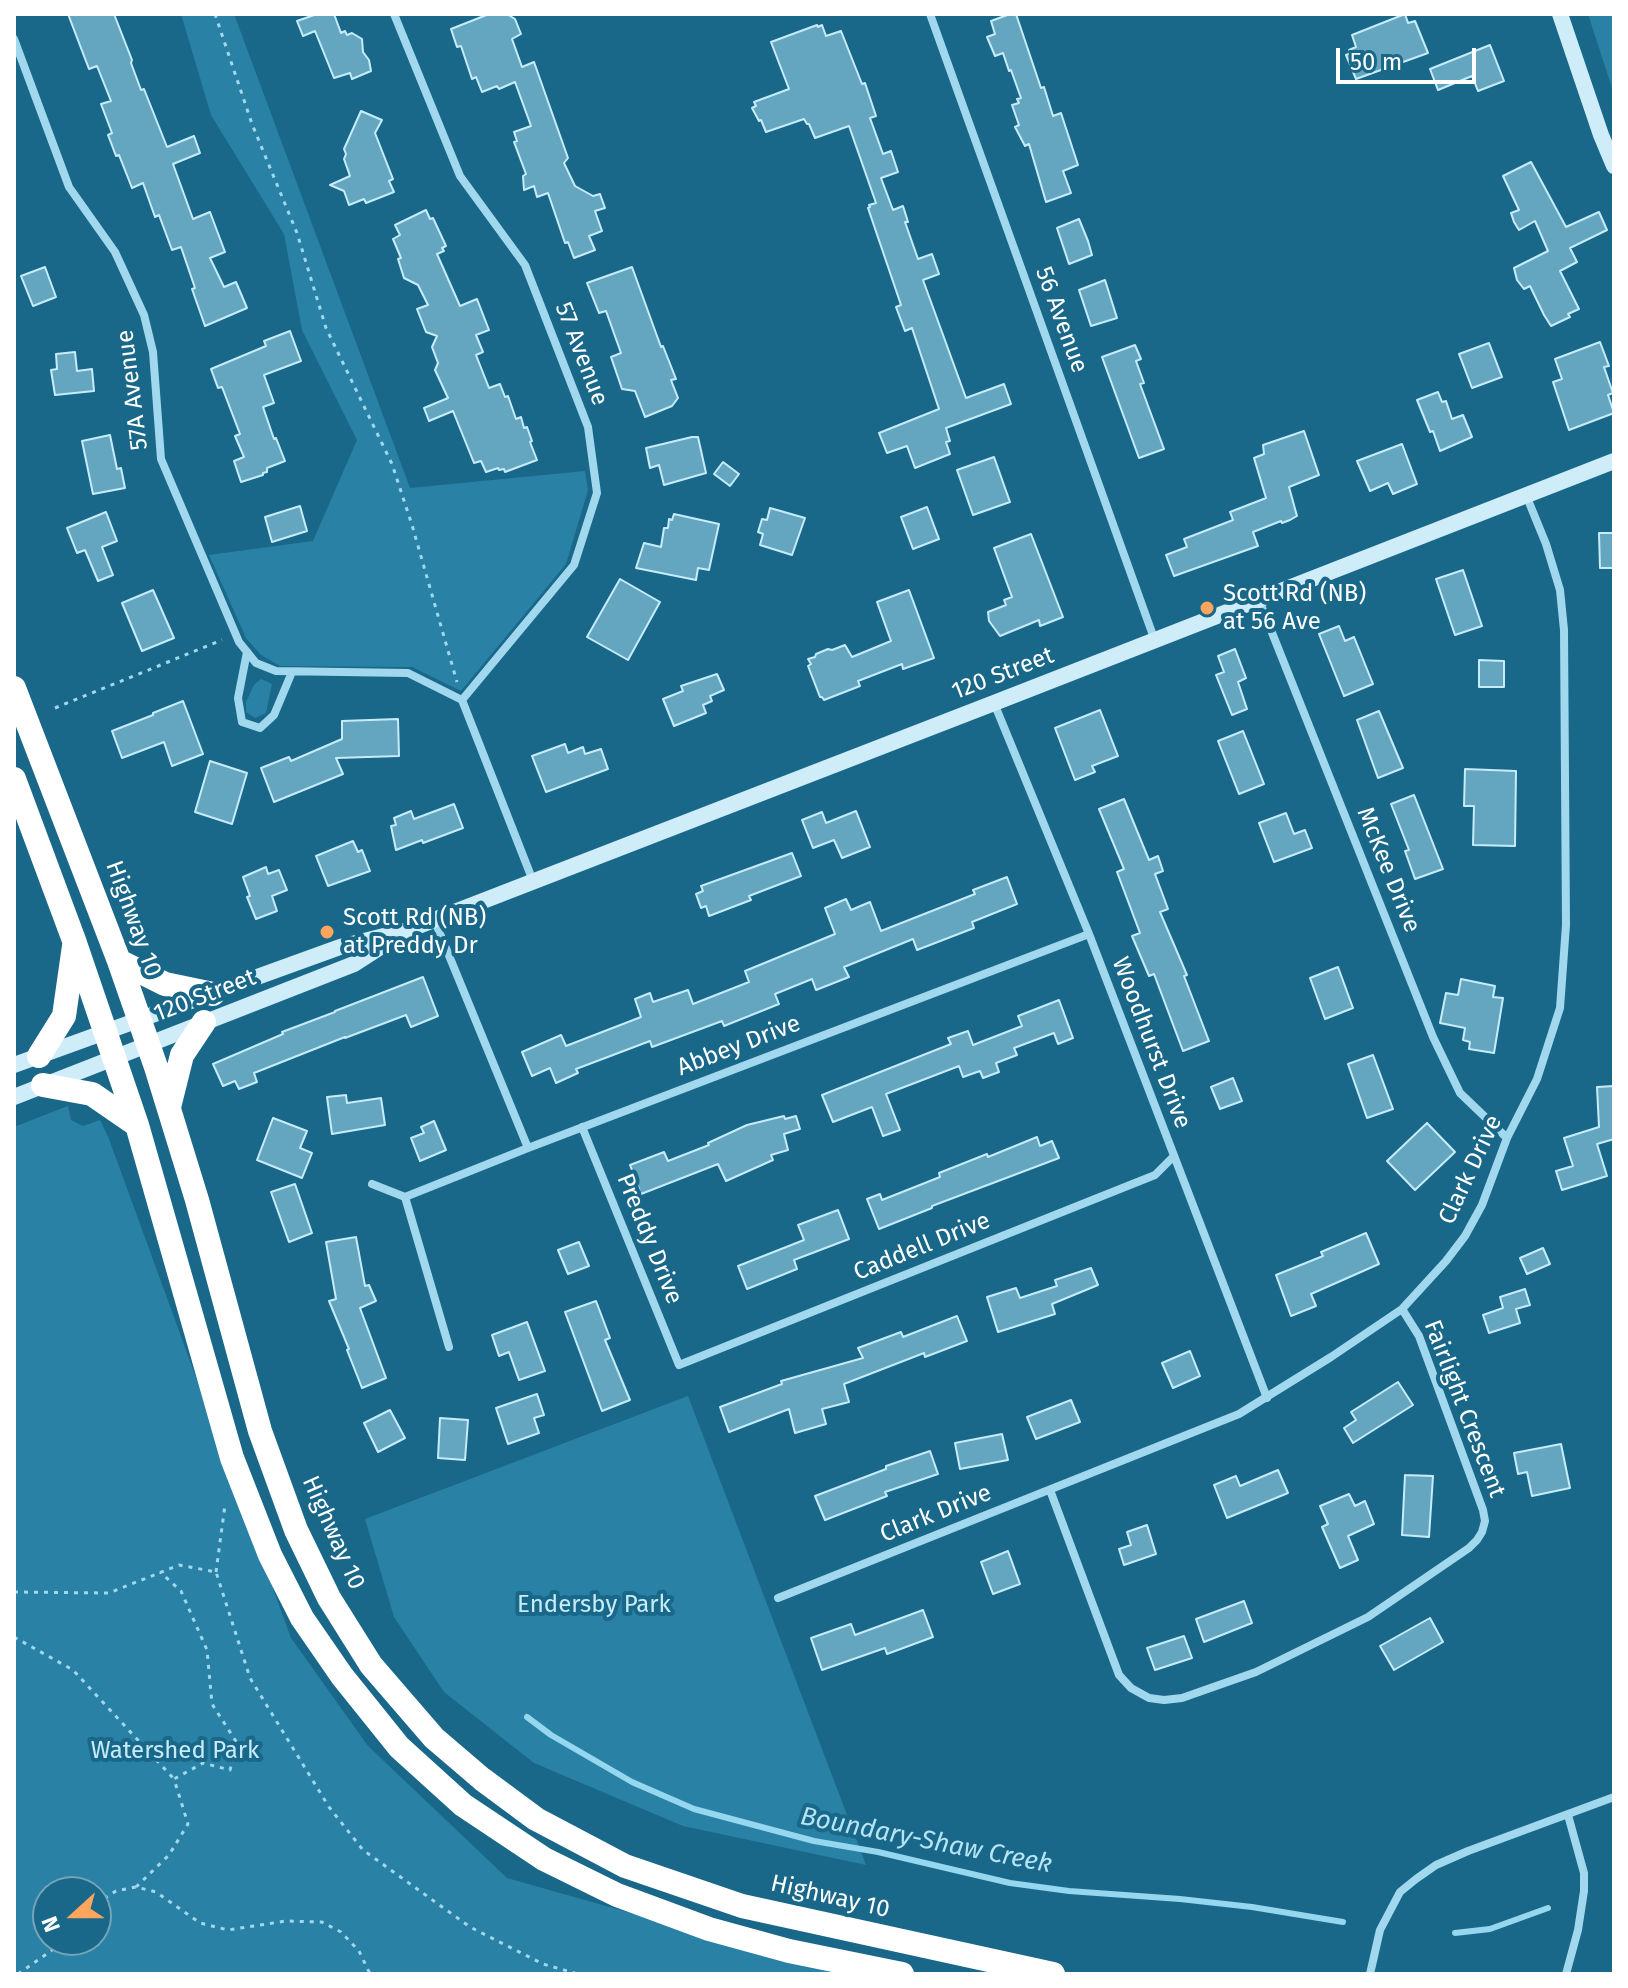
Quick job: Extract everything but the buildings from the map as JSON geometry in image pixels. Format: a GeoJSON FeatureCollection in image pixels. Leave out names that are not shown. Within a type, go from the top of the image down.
{"type":"FeatureCollection","features":[{"type":"Feature","properties":{"kind":"highway","name":"Highway 10"},"geometry":{"type":"LineString","coordinates":[[14,688],[140,1020],[169,1107],[260,1431],[296,1530],[329,1598],[371,1665],[434,1738],[482,1779],[536,1819],[625,1866],[742,1906],[1053,1974]]}},
{"type":"Feature","properties":{"kind":"highway"},"geometry":{"type":"LineString","coordinates":[[14,779],[75,943],[137,1125],[232,1458],[270,1555],[302,1618],[342,1676],[399,1747],[463,1805],[544,1859],[617,1895],[709,1929],[789,1951],[902,1974]]}},
{"type":"Feature","properties":{"kind":"highway"},"geometry":{"type":"LineString","coordinates":[[39,1056],[64,1016],[75,943]]}},
{"type":"Feature","properties":{"kind":"highway"},"geometry":{"type":"LineString","coordinates":[[119,961],[165,984],[213,994]]}},
{"type":"Feature","properties":{"kind":"highway"},"geometry":{"type":"LineString","coordinates":[[169,1107],[182,1055],[204,1022]]}},
{"type":"Feature","properties":{"kind":"highway"},"geometry":{"type":"LineString","coordinates":[[43,1085],[92,1094],[137,1125]]}},
{"type":"Feature","properties":{"kind":"street","name":"57 Avenue"},"geometry":{"type":"LineString","coordinates":[[394,14],[460,176],[525,265],[588,427],[597,493],[574,565],[462,700]]}},
{"type":"Feature","properties":{"kind":"street","name":"56 Avenue"},"geometry":{"type":"LineString","coordinates":[[930,14],[1155,641]]}},
{"type":"Feature","properties":{"kind":"street"},"geometry":{"type":"LineString","coordinates":[[1560,14],[1614,166]]}},
{"type":"Feature","properties":{"kind":"street","name":"57A Avenue"},"geometry":{"type":"LineString","coordinates":[[14,39],[69,187],[115,252],[144,315],[153,352],[161,459],[239,642],[256,663],[276,671],[408,673],[462,700]]}},
{"type":"Feature","properties":{"kind":"street","name":"120 Street"},"geometry":{"type":"LineString","coordinates":[[14,1065],[340,947],[408,930],[1614,461]]}},
{"type":"Feature","properties":{"kind":"street","name":"Clark Drive"},"geometry":{"type":"LineString","coordinates":[[778,1598],[1239,1414],[1402,1309],[1465,1236],[1482,1205],[1507,1138],[1537,1079],[1560,1008],[1566,925],[1564,630],[1560,590],[1526,495]]}},
{"type":"Feature","properties":{"kind":"street","name":"McKee Drive"},"geometry":{"type":"LineString","coordinates":[[1259,600],[1433,1037],[1460,1093],[1507,1138]]}},
{"type":"Feature","properties":{"kind":"street"},"geometry":{"type":"LineString","coordinates":[[247,652],[238,698],[242,722],[260,728],[274,715],[292,672]]}},
{"type":"Feature","properties":{"kind":"street"},"geometry":{"type":"LineString","coordinates":[[462,700],[533,881]]}},
{"type":"Feature","properties":{"kind":"street","name":"Woodhurst Drive"},"geometry":{"type":"LineString","coordinates":[[994,703],[1089,934],[1267,1398]]}},
{"type":"Feature","properties":{"kind":"street"},"geometry":{"type":"LineString","coordinates":[[434,919],[528,1148]]}},
{"type":"Feature","properties":{"kind":"street","name":"120 Street"},"geometry":{"type":"LineString","coordinates":[[14,1097],[354,964],[408,930]]}},
{"type":"Feature","properties":{"kind":"street","name":"Abbey Drive"},"geometry":{"type":"LineString","coordinates":[[405,1197],[1089,934]]}},
{"type":"Feature","properties":{"kind":"street","name":"Preddy Drive"},"geometry":{"type":"LineString","coordinates":[[582,1127],[679,1365]]}},
{"type":"Feature","properties":{"kind":"street","name":"Caddell Drive"},"geometry":{"type":"LineString","coordinates":[[679,1365],[1155,1175],[1173,1157]]}},
{"type":"Feature","properties":{"kind":"street"},"geometry":{"type":"LineString","coordinates":[[372,1184],[405,1197],[449,1347]]}},
{"type":"Feature","properties":{"kind":"street","name":"Fairlight Crescent"},"geometry":{"type":"LineString","coordinates":[[1050,1490],[1119,1675],[1131,1688],[1149,1698],[1182,1698],[1256,1672],[1368,1617],[1469,1548],[1482,1532],[1485,1521],[1419,1336],[1402,1309]]}},
{"type":"Feature","properties":{"kind":"street"},"geometry":{"type":"LineString","coordinates":[[1370,1974],[1380,1930],[1400,1892],[1416,1879],[1436,1865],[1468,1851],[1614,1797]]}},
{"type":"Feature","properties":{"kind":"street"},"geometry":{"type":"LineString","coordinates":[[1566,1974],[1578,1930],[1584,1891],[1584,1873],[1568,1815]]}},
{"type":"Feature","properties":{"kind":"path"},"geometry":{"type":"LineString","coordinates":[[215,14],[252,124],[297,233],[326,328],[392,464],[462,700]]}},
{"type":"Feature","properties":{"kind":"path"},"geometry":{"type":"LineString","coordinates":[[55,708],[236,635]]}},
{"type":"Feature","properties":{"kind":"path"},"geometry":{"type":"LineString","coordinates":[[226,1501],[216,1572],[250,1678],[329,1807],[363,1850],[470,1927],[543,1964],[578,1974]]}},
{"type":"Feature","properties":{"kind":"path"},"geometry":{"type":"LineString","coordinates":[[14,1592],[109,1593],[179,1565],[216,1572]]}},
{"type":"Feature","properties":{"kind":"path"},"geometry":{"type":"LineString","coordinates":[[160,1572],[181,1591],[192,1614],[207,1650],[212,1704],[237,1743],[230,1770],[203,1763],[174,1779]]}},
{"type":"Feature","properties":{"kind":"path"},"geometry":{"type":"LineString","coordinates":[[14,1637],[73,1670],[174,1779],[188,1824],[169,1855],[136,1887]]}},
{"type":"Feature","properties":{"kind":"path"},"geometry":{"type":"LineString","coordinates":[[112,1894],[136,1887],[156,1892],[200,1923],[228,1930],[286,1921],[322,1922],[341,1932],[359,1951],[370,1974]]}},
{"type":"Feature","properties":{"kind":"path"},"geometry":{"type":"LineString","coordinates":[[18,1974],[44,1956]]}},
{"type":"Feature","properties":{"kind":"green space"},"geometry":{"type":"Polygon","coordinates":[[[181,14],[234,14],[410,488],[585,471],[588,490],[566,564],[461,691],[412,667],[280,666],[261,655],[246,638],[209,555],[313,541],[357,440],[302,330],[284,234],[211,115],[181,14]]]}},
{"type":"Feature","properties":{"kind":"green space"},"geometry":{"type":"Polygon","coordinates":[[[1588,14],[1614,14],[1614,94],[1588,14]]]}},
{"type":"Feature","properties":{"kind":"green space"},"geometry":{"type":"Polygon","coordinates":[[[261,679],[272,684],[266,713],[255,718],[246,712],[246,702],[254,685],[261,679]]]}},
{"type":"Feature","properties":{"kind":"green space","name":"Watershed Park"},"geometry":{"type":"Polygon","coordinates":[[[68,1106],[71,1120],[83,1126],[100,1120],[109,1139],[291,1638],[368,1746],[507,1878],[846,1974],[14,1974],[14,1127],[68,1106]]]}},
{"type":"Feature","properties":{"kind":"green space","name":"Endersby Park"},"geometry":{"type":"Polygon","coordinates":[[[688,1396],[866,1865],[683,1826],[534,1763],[444,1692],[394,1617],[365,1519],[688,1396]]]}},
{"type":"Feature","properties":{"kind":"waterway","name":"Boundary-Shaw Creek"},"geometry":{"type":"LineString","coordinates":[[527,1717],[551,1735],[632,1782],[694,1809],[814,1841],[878,1852],[1010,1883],[1252,1907],[1343,1922]]}},
{"type":"Feature","properties":{"kind":"waterway","name":"Boundary-Shaw Creek"},"geometry":{"type":"LineString","coordinates":[[1455,1933],[1490,1929],[1548,1908]]}},
{"type":"Feature","properties":{"kind":"place","name":"Scott Rd (NB) at 56 Ave"},"geometry":{"type":"Point","coordinates":[1207,608]}},
{"type":"Feature","properties":{"kind":"place","name":"Scott Rd (NB) at Preddy Dr"},"geometry":{"type":"Point","coordinates":[327,932]}}]}
